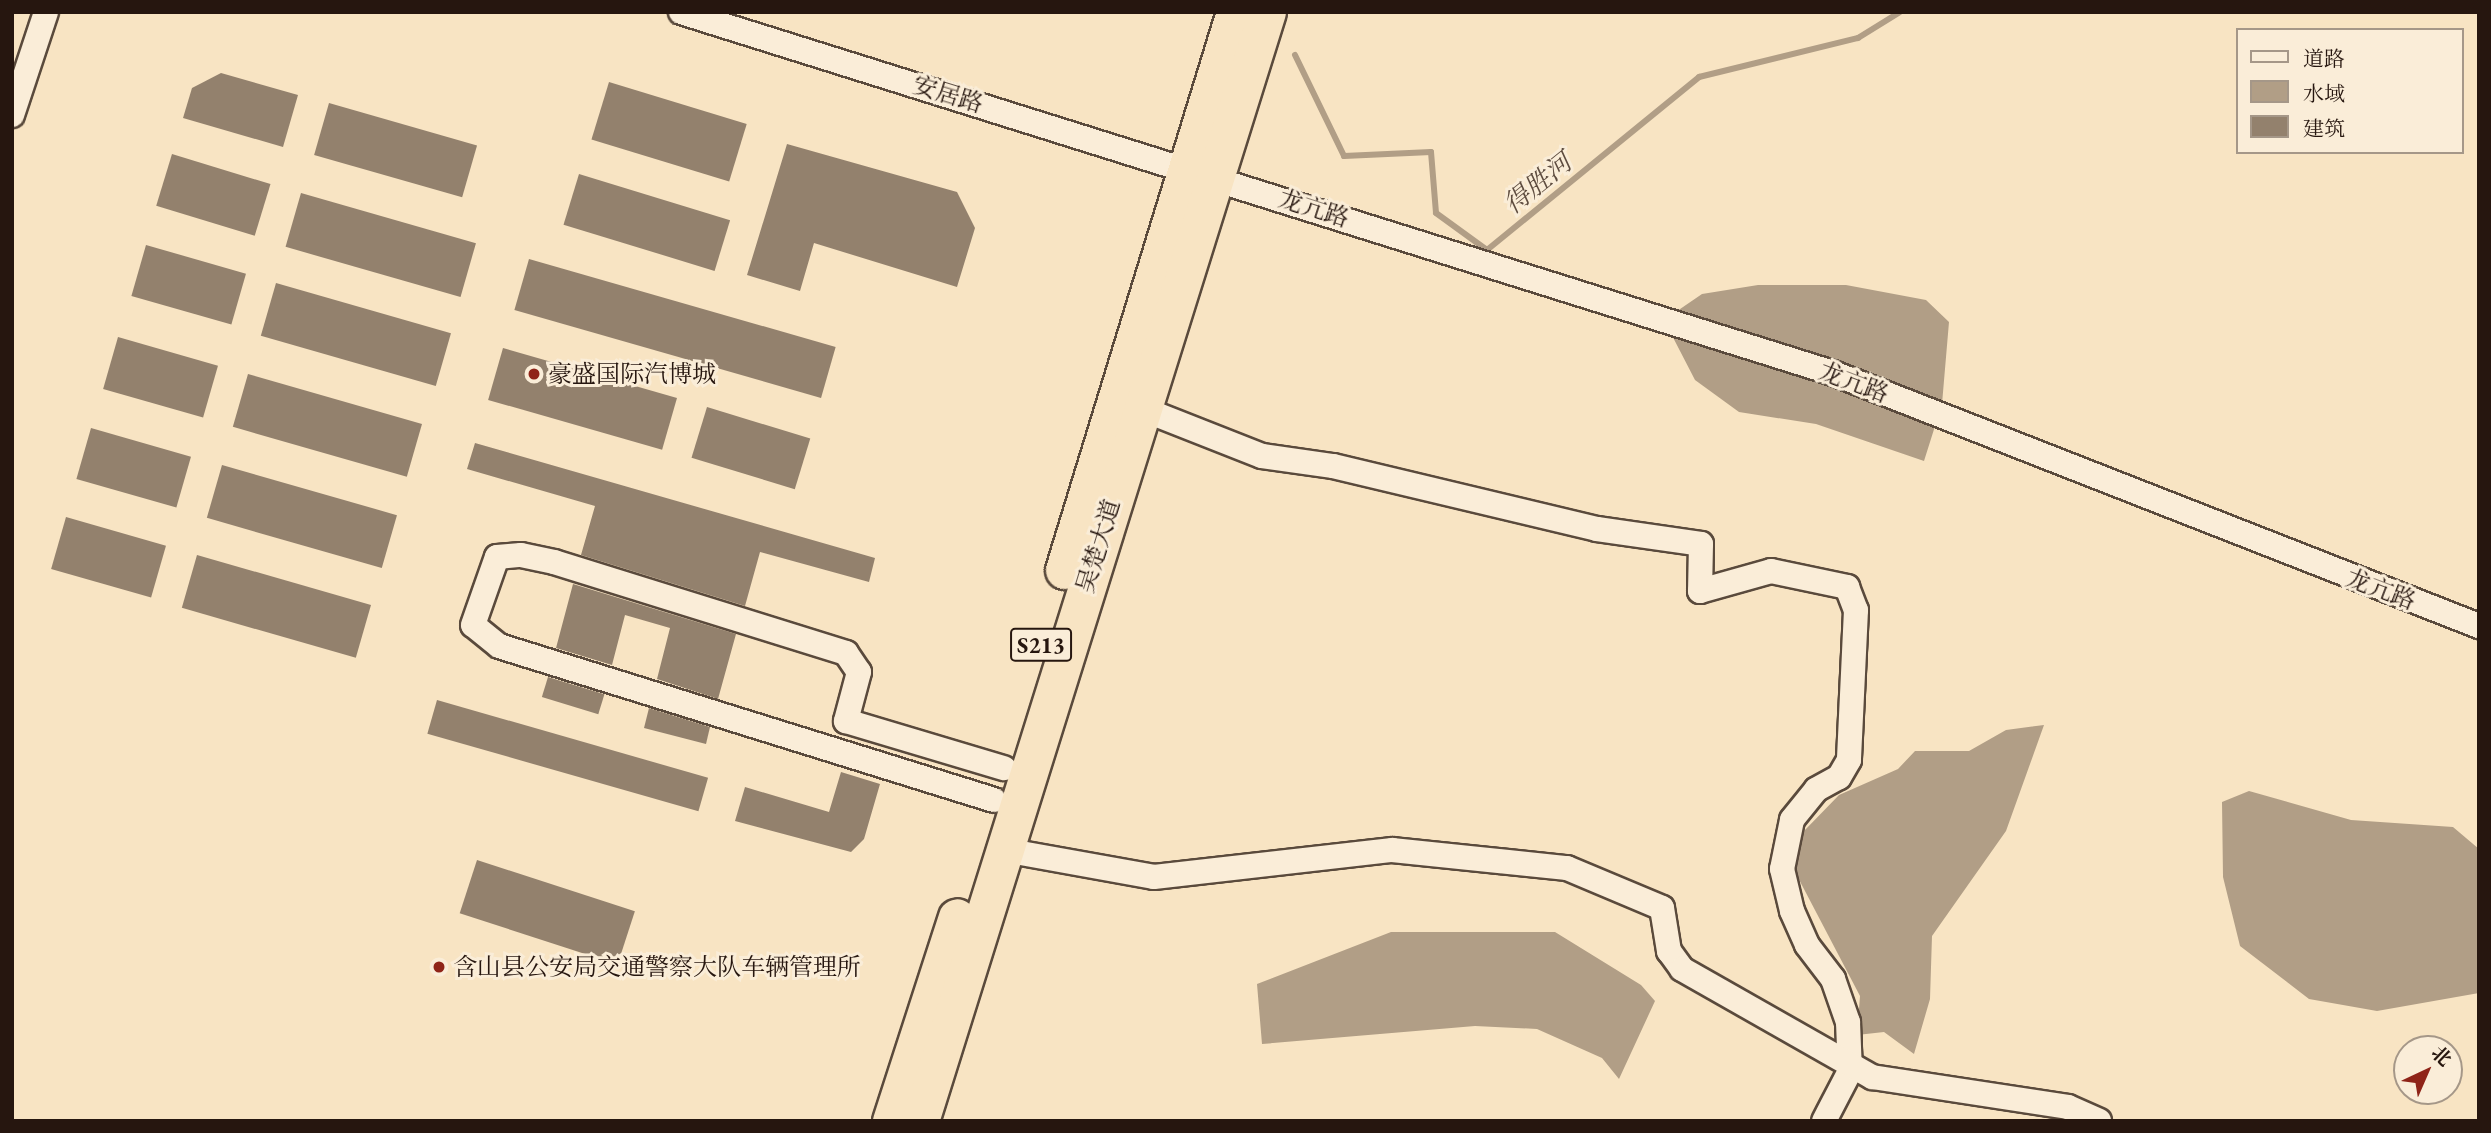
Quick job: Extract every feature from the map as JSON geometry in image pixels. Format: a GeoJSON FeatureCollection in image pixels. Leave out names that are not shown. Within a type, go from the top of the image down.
{"type":"FeatureCollection","features":[{"type":"Feature","properties":{"kind":"highway","name":"吴楚大道"},"geometry":{"type":"LineString","coordinates":[[1226,91],[1235,12]]}},
{"type":"Feature","properties":{"kind":"highway","name":"吴楚大道"},"geometry":{"type":"LineString","coordinates":[[891,1121],[1226,91],[1268,12]]}},
{"type":"Feature","properties":{"kind":"highway","name":"吴楚大道"},"geometry":{"type":"LineString","coordinates":[[920,1121],[1140,408],[1200,172]]}},
{"type":"Feature","properties":{"kind":"street"},"geometry":{"type":"LineString","coordinates":[[12,115],[46,12]]}},
{"type":"Feature","properties":{"kind":"street","name":"安居路"},"geometry":{"type":"LineString","coordinates":[[681,12],[1200,172]]}},
{"type":"Feature","properties":{"kind":"street","name":"龙亢路"},"geometry":{"type":"LineString","coordinates":[[1200,172],[1833,373],[2479,626]]}},
{"type":"Feature","properties":{"kind":"street"},"geometry":{"type":"LineString","coordinates":[[1140,408],[1262,456],[1334,466],[1597,529],[1701,544],[1700,591],[1771,571],[1847,587],[1856,610],[1849,760],[1839,778],[1816,790],[1798,811],[1782,869],[1807,944],[1833,979],[1848,1022],[1849,1064],[1824,1121]]}},
{"type":"Feature","properties":{"kind":"street"},"geometry":{"type":"LineString","coordinates":[[521,555],[554,562],[846,653],[859,672],[846,722],[999,784],[499,646],[473,625],[497,558],[521,555]]}},
{"type":"Feature","properties":{"kind":"street"},"geometry":{"type":"LineString","coordinates":[[1004,850],[1154,877],[1392,850],[1567,868],[1662,908],[1669,951],[1682,969],[1872,1077],[2068,1107],[2099,1121]]}},
{"type":"Feature","properties":{"kind":"water"},"geometry":{"type":"Polygon","coordinates":[[[1758,285],[1846,285],[1926,300],[1949,322],[1942,404],[1924,461],[1816,424],[1739,412],[1695,380],[1664,320],[1702,294],[1758,285]]]}},
{"type":"Feature","properties":{"kind":"water"},"geometry":{"type":"Polygon","coordinates":[[[2044,725],[2006,831],[1932,936],[1930,999],[1914,1054],[1884,1032],[1857,1035],[1860,996],[1794,870],[1804,831],[1839,795],[1898,769],[1915,751],[1969,751],[2006,730],[2044,725]]]}},
{"type":"Feature","properties":{"kind":"water"},"geometry":{"type":"Polygon","coordinates":[[[2249,791],[2351,820],[2453,827],[2479,849],[2479,993],[2377,1011],[2309,999],[2240,946],[2223,877],[2222,802],[2249,791]]]}},
{"type":"Feature","properties":{"kind":"water"},"geometry":{"type":"Polygon","coordinates":[[[1391,932],[1555,932],[1641,985],[1655,1001],[1619,1079],[1602,1058],[1537,1029],[1475,1026],[1262,1044],[1257,984],[1391,932]]]}},
{"type":"Feature","properties":{"kind":"building"},"geometry":{"type":"Polygon","coordinates":[[[221,73],[298,95],[283,147],[183,118],[192,88],[221,73]]]}},
{"type":"Feature","properties":{"kind":"building"},"geometry":{"type":"Polygon","coordinates":[[[609,82],[747,124],[729,181],[591,139],[609,82]]]}},
{"type":"Feature","properties":{"kind":"building"},"geometry":{"type":"Polygon","coordinates":[[[329,103],[477,145],[462,197],[314,155],[329,103]]]}},
{"type":"Feature","properties":{"kind":"building"},"geometry":{"type":"Polygon","coordinates":[[[787,144],[957,192],[975,228],[957,287],[814,243],[800,291],[747,275],[787,144]]]}},
{"type":"Feature","properties":{"kind":"building"},"geometry":{"type":"Polygon","coordinates":[[[172,154],[270,184],[255,236],[156,206],[172,154]]]}},
{"type":"Feature","properties":{"kind":"building"},"geometry":{"type":"Polygon","coordinates":[[[579,174],[730,220],[715,271],[564,225],[579,174]]]}},
{"type":"Feature","properties":{"kind":"building"},"geometry":{"type":"Polygon","coordinates":[[[301,193],[476,243],[461,297],[286,247],[301,193]]]}},
{"type":"Feature","properties":{"kind":"building"},"geometry":{"type":"Polygon","coordinates":[[[146,245],[246,274],[231,325],[131,296],[146,245]]]}},
{"type":"Feature","properties":{"kind":"building"},"geometry":{"type":"Polygon","coordinates":[[[529,259],[836,347],[821,398],[514,310],[529,259]]]}},
{"type":"Feature","properties":{"kind":"building"},"geometry":{"type":"Polygon","coordinates":[[[276,283],[451,333],[436,386],[261,336],[276,283]]]}},
{"type":"Feature","properties":{"kind":"building"},"geometry":{"type":"Polygon","coordinates":[[[118,337],[218,366],[203,418],[103,389],[118,337]]]}},
{"type":"Feature","properties":{"kind":"building"},"geometry":{"type":"Polygon","coordinates":[[[503,348],[677,398],[662,450],[488,400],[503,348]]]}},
{"type":"Feature","properties":{"kind":"building"},"geometry":{"type":"Polygon","coordinates":[[[248,374],[422,424],[407,477],[233,427],[248,374]]]}},
{"type":"Feature","properties":{"kind":"building"},"geometry":{"type":"Polygon","coordinates":[[[707,407],[810,439],[795,489],[692,458],[707,407]]]}},
{"type":"Feature","properties":{"kind":"building"},"geometry":{"type":"Polygon","coordinates":[[[91,428],[191,457],[176,508],[76,479],[91,428]]]}},
{"type":"Feature","properties":{"kind":"building"},"geometry":{"type":"Polygon","coordinates":[[[475,443],[875,558],[869,582],[760,552],[745,606],[581,555],[595,506],[467,469],[475,443]]]}},
{"type":"Feature","properties":{"kind":"building"},"geometry":{"type":"Polygon","coordinates":[[[222,465],[397,515],[382,568],[207,518],[222,465]]]}},
{"type":"Feature","properties":{"kind":"building"},"geometry":{"type":"Polygon","coordinates":[[[66,517],[166,546],[151,598],[51,569],[66,517]]]}},
{"type":"Feature","properties":{"kind":"building"},"geometry":{"type":"Polygon","coordinates":[[[197,555],[371,605],[356,658],[182,608],[197,555]]]}},
{"type":"Feature","properties":{"kind":"building"},"geometry":{"type":"Polygon","coordinates":[[[573,584],[736,634],[718,699],[657,679],[670,628],[625,615],[612,665],[556,648],[573,584]]]}},
{"type":"Feature","properties":{"kind":"building"},"geometry":{"type":"Polygon","coordinates":[[[548,677],[604,694],[598,714],[542,697],[548,677]]]}},
{"type":"Feature","properties":{"kind":"building"},"geometry":{"type":"Polygon","coordinates":[[[437,700],[708,778],[698,811],[427,734],[437,700]]]}},
{"type":"Feature","properties":{"kind":"building"},"geometry":{"type":"Polygon","coordinates":[[[649,708],[710,727],[706,744],[644,728],[649,708]]]}},
{"type":"Feature","properties":{"kind":"building"},"geometry":{"type":"Polygon","coordinates":[[[841,772],[880,784],[864,839],[851,852],[735,821],[745,787],[829,812],[841,772]]]}},
{"type":"Feature","properties":{"kind":"building"},"geometry":{"type":"Polygon","coordinates":[[[477,860],[635,911],[618,965],[460,913],[477,860]]]}},
{"type":"Feature","properties":{"kind":"waterway","name":"得胜河"},"geometry":{"type":"LineString","coordinates":[[1295,55],[1344,156],[1431,152],[1436,213],[1487,250],[1699,77],[1858,38],[1900,12]]}},
{"type":"Feature","properties":{"kind":"place","name":"豪盛国际汽博城"},"geometry":{"type":"Point","coordinates":[534,374]}},
{"type":"Feature","properties":{"kind":"place","name":"含山县公安局交通警察大队车辆管理所"},"geometry":{"type":"Point","coordinates":[439,967]}}]}
